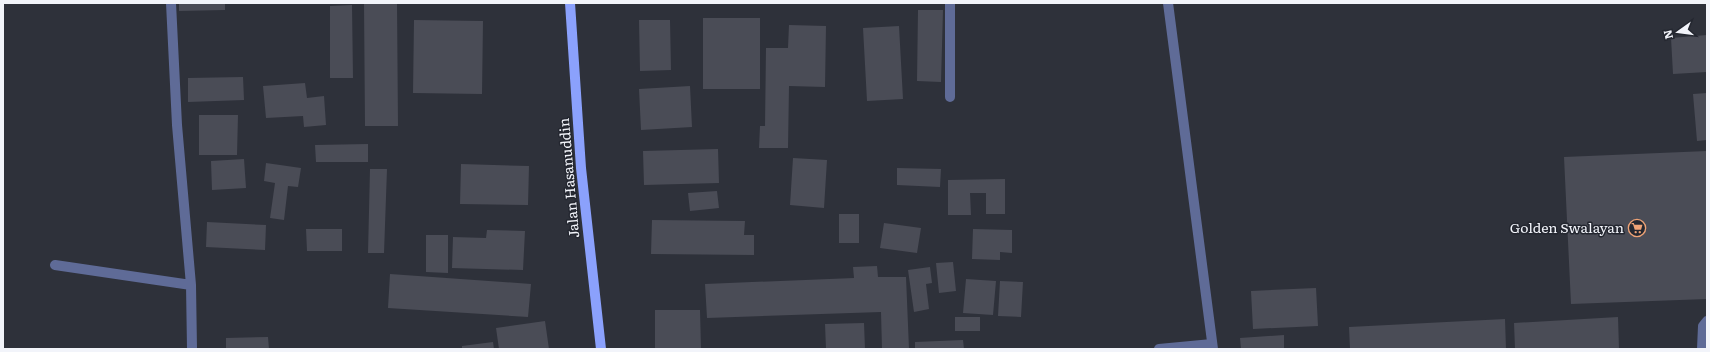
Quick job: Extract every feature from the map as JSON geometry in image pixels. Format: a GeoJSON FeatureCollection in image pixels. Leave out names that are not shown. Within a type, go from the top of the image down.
{"type":"FeatureCollection","features":[{"type":"Feature","properties":{"kind":"main road","name":"Jalan Hasanuddin"},"geometry":{"type":"LineString","coordinates":[[570,3],[581,168],[600,349]]}},
{"type":"Feature","properties":{"kind":"street"},"geometry":{"type":"LineString","coordinates":[[171,3],[176,125],[191,285],[192,349]]}},
{"type":"Feature","properties":{"kind":"street"},"geometry":{"type":"LineString","coordinates":[[950,3],[950,97]]}},
{"type":"Feature","properties":{"kind":"street"},"geometry":{"type":"LineString","coordinates":[[1159,349],[1212,347],[1168,3]]}},
{"type":"Feature","properties":{"kind":"street"},"geometry":{"type":"LineString","coordinates":[[55,265],[191,285]]}},
{"type":"Feature","properties":{"kind":"street"},"geometry":{"type":"LineString","coordinates":[[1702,349],[1703,326],[1707,321]]}},
{"type":"Feature","properties":{"kind":"building"},"geometry":{"type":"Polygon","coordinates":[[[179,3],[225,3],[225,10],[179,11],[179,3]]]}},
{"type":"Feature","properties":{"kind":"building"},"geometry":{"type":"Polygon","coordinates":[[[364,3],[397,3],[398,126],[365,126],[364,3]]]}},
{"type":"Feature","properties":{"kind":"building"},"geometry":{"type":"Polygon","coordinates":[[[352,5],[353,78],[330,78],[330,6],[352,5]]]}},
{"type":"Feature","properties":{"kind":"building"},"geometry":{"type":"Polygon","coordinates":[[[918,10],[943,10],[941,82],[917,81],[918,10]]]}},
{"type":"Feature","properties":{"kind":"building"},"geometry":{"type":"Polygon","coordinates":[[[703,18],[760,18],[760,89],[703,89],[703,18]]]}},
{"type":"Feature","properties":{"kind":"building"},"geometry":{"type":"Polygon","coordinates":[[[414,20],[483,21],[482,94],[413,93],[414,20]]]}},
{"type":"Feature","properties":{"kind":"building"},"geometry":{"type":"Polygon","coordinates":[[[639,20],[670,20],[671,70],[640,71],[639,20]]]}},
{"type":"Feature","properties":{"kind":"building"},"geometry":{"type":"Polygon","coordinates":[[[789,25],[826,26],[825,87],[789,86],[788,148],[759,148],[760,126],[765,126],[766,48],[788,48],[789,25]]]}},
{"type":"Feature","properties":{"kind":"building"},"geometry":{"type":"Polygon","coordinates":[[[899,26],[903,99],[867,101],[863,28],[899,26]]]}},
{"type":"Feature","properties":{"kind":"building"},"geometry":{"type":"Polygon","coordinates":[[[1707,35],[1707,72],[1673,74],[1671,38],[1707,35]]]}},
{"type":"Feature","properties":{"kind":"building"},"geometry":{"type":"Polygon","coordinates":[[[243,77],[244,100],[188,102],[188,78],[243,77]]]}},
{"type":"Feature","properties":{"kind":"building"},"geometry":{"type":"Polygon","coordinates":[[[305,83],[307,98],[324,96],[326,125],[304,127],[303,116],[266,118],[263,86],[305,83]]]}},
{"type":"Feature","properties":{"kind":"building"},"geometry":{"type":"Polygon","coordinates":[[[690,86],[692,127],[641,130],[639,89],[690,86]]]}},
{"type":"Feature","properties":{"kind":"building"},"geometry":{"type":"Polygon","coordinates":[[[1707,93],[1707,140],[1697,141],[1693,94],[1707,93]]]}},
{"type":"Feature","properties":{"kind":"building"},"geometry":{"type":"Polygon","coordinates":[[[199,115],[238,115],[237,155],[199,155],[199,115]]]}},
{"type":"Feature","properties":{"kind":"building"},"geometry":{"type":"Polygon","coordinates":[[[368,144],[368,162],[316,162],[315,145],[368,144]]]}},
{"type":"Feature","properties":{"kind":"building"},"geometry":{"type":"Polygon","coordinates":[[[718,149],[719,183],[644,185],[643,151],[718,149]]]}},
{"type":"Feature","properties":{"kind":"building","name":"Golden Swalayan"},"geometry":{"type":"Polygon","coordinates":[[[1707,151],[1707,299],[1571,304],[1564,157],[1707,151]]]}},
{"type":"Feature","properties":{"kind":"building"},"geometry":{"type":"Polygon","coordinates":[[[793,158],[827,160],[824,208],[790,205],[793,158]]]}},
{"type":"Feature","properties":{"kind":"building"},"geometry":{"type":"Polygon","coordinates":[[[244,159],[246,188],[212,190],[211,161],[244,159]]]}},
{"type":"Feature","properties":{"kind":"building"},"geometry":{"type":"Polygon","coordinates":[[[266,163],[301,168],[298,187],[288,186],[284,220],[270,218],[275,183],[264,181],[266,163]]]}},
{"type":"Feature","properties":{"kind":"building"},"geometry":{"type":"Polygon","coordinates":[[[461,164],[529,166],[528,205],[460,204],[461,164]]]}},
{"type":"Feature","properties":{"kind":"building"},"geometry":{"type":"Polygon","coordinates":[[[897,168],[941,169],[940,187],[897,185],[897,168]]]}},
{"type":"Feature","properties":{"kind":"building"},"geometry":{"type":"Polygon","coordinates":[[[370,169],[387,169],[384,253],[368,253],[370,169]]]}},
{"type":"Feature","properties":{"kind":"building"},"geometry":{"type":"Polygon","coordinates":[[[1005,179],[1005,214],[986,214],[986,193],[970,193],[971,215],[948,215],[948,180],[1005,179]]]}},
{"type":"Feature","properties":{"kind":"building"},"geometry":{"type":"Polygon","coordinates":[[[717,191],[719,208],[690,211],[688,193],[717,191]]]}},
{"type":"Feature","properties":{"kind":"building"},"geometry":{"type":"Polygon","coordinates":[[[839,214],[859,214],[859,243],[839,243],[839,214]]]}},
{"type":"Feature","properties":{"kind":"building"},"geometry":{"type":"Polygon","coordinates":[[[652,220],[745,221],[744,235],[754,235],[754,255],[651,254],[652,220]]]}},
{"type":"Feature","properties":{"kind":"building"},"geometry":{"type":"Polygon","coordinates":[[[207,222],[266,225],[265,250],[206,247],[207,222]]]}},
{"type":"Feature","properties":{"kind":"building"},"geometry":{"type":"Polygon","coordinates":[[[884,223],[921,228],[917,253],[880,248],[884,223]]]}},
{"type":"Feature","properties":{"kind":"building"},"geometry":{"type":"Polygon","coordinates":[[[306,229],[342,229],[342,251],[307,251],[306,229]]]}},
{"type":"Feature","properties":{"kind":"building"},"geometry":{"type":"Polygon","coordinates":[[[973,229],[1012,230],[1012,253],[1000,252],[1000,260],[972,259],[973,229]]]}},
{"type":"Feature","properties":{"kind":"building"},"geometry":{"type":"Polygon","coordinates":[[[487,230],[525,231],[523,270],[452,268],[453,237],[486,238],[487,230]]]}},
{"type":"Feature","properties":{"kind":"building"},"geometry":{"type":"Polygon","coordinates":[[[426,235],[448,235],[448,273],[426,272],[426,235]]]}},
{"type":"Feature","properties":{"kind":"building"},"geometry":{"type":"Polygon","coordinates":[[[953,262],[956,291],[939,293],[936,263],[953,262]]]}},
{"type":"Feature","properties":{"kind":"building"},"geometry":{"type":"Polygon","coordinates":[[[877,266],[878,277],[906,277],[909,349],[882,349],[881,312],[707,318],[705,284],[854,278],[853,267],[877,266]]]}},
{"type":"Feature","properties":{"kind":"building"},"geometry":{"type":"Polygon","coordinates":[[[930,267],[932,283],[926,284],[929,309],[914,312],[908,270],[930,267]]]}},
{"type":"Feature","properties":{"kind":"building"},"geometry":{"type":"Polygon","coordinates":[[[390,274],[531,284],[528,317],[388,308],[390,274]]]}},
{"type":"Feature","properties":{"kind":"building"},"geometry":{"type":"Polygon","coordinates":[[[966,279],[996,281],[993,315],[963,313],[966,279]]]}},
{"type":"Feature","properties":{"kind":"building"},"geometry":{"type":"Polygon","coordinates":[[[1000,281],[1023,282],[1021,317],[998,316],[1000,281]]]}},
{"type":"Feature","properties":{"kind":"building"},"geometry":{"type":"Polygon","coordinates":[[[1316,288],[1318,326],[1253,329],[1251,291],[1316,288]]]}},
{"type":"Feature","properties":{"kind":"building"},"geometry":{"type":"Polygon","coordinates":[[[655,310],[700,310],[701,349],[655,349],[655,310]]]}},
{"type":"Feature","properties":{"kind":"building"},"geometry":{"type":"Polygon","coordinates":[[[955,317],[980,317],[980,331],[955,331],[955,317]]]}},
{"type":"Feature","properties":{"kind":"building"},"geometry":{"type":"Polygon","coordinates":[[[1618,317],[1619,349],[1515,349],[1514,323],[1618,317]]]}},
{"type":"Feature","properties":{"kind":"building"},"geometry":{"type":"Polygon","coordinates":[[[1505,319],[1506,349],[1350,349],[1349,327],[1505,319]]]}},
{"type":"Feature","properties":{"kind":"building"},"geometry":{"type":"Polygon","coordinates":[[[545,321],[549,349],[499,349],[496,328],[545,321]]]}},
{"type":"Feature","properties":{"kind":"building"},"geometry":{"type":"Polygon","coordinates":[[[864,323],[865,349],[826,349],[825,324],[864,323]]]}},
{"type":"Feature","properties":{"kind":"building"},"geometry":{"type":"Polygon","coordinates":[[[1284,335],[1284,349],[1241,349],[1240,338],[1284,335]]]}},
{"type":"Feature","properties":{"kind":"building"},"geometry":{"type":"Polygon","coordinates":[[[268,337],[269,349],[226,349],[226,338],[268,337]]]}},
{"type":"Feature","properties":{"kind":"building"},"geometry":{"type":"Polygon","coordinates":[[[963,340],[964,349],[915,349],[915,342],[963,340]]]}},
{"type":"Feature","properties":{"kind":"building"},"geometry":{"type":"Polygon","coordinates":[[[493,342],[494,349],[462,349],[462,346],[493,342]]]}},
{"type":"Feature","properties":{"kind":"place","name":"Golden Swalayan"},"geometry":{"type":"Point","coordinates":[1637,228]}}]}
